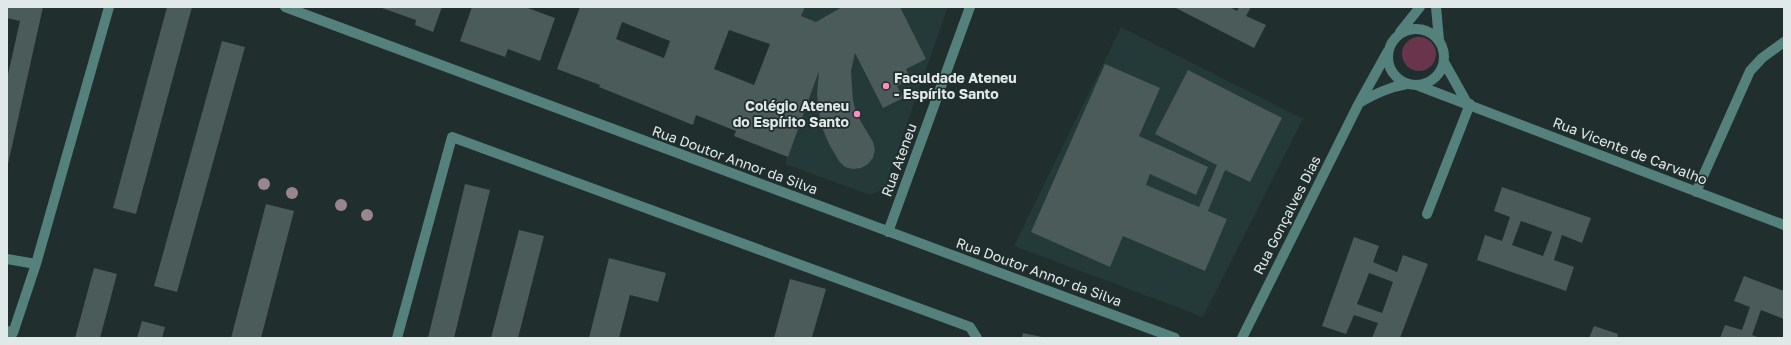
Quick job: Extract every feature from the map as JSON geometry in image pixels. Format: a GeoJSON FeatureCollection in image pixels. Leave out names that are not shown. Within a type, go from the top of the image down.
{"type":"FeatureCollection","features":[{"type":"Feature","properties":{"kind":"street"},"geometry":{"type":"LineString","coordinates":[[7,331],[13,332],[36,264],[109,7]]}},
{"type":"Feature","properties":{"kind":"street","name":"Rua Doutor Annor da Silva"},"geometry":{"type":"LineString","coordinates":[[285,7],[1175,338]]}},
{"type":"Feature","properties":{"kind":"street","name":"Rua Ateneu"},"geometry":{"type":"LineString","coordinates":[[888,232],[970,7]]}},
{"type":"Feature","properties":{"kind":"street"},"geometry":{"type":"LineString","coordinates":[[1420,7],[1392,41],[1388,51],[1388,62],[1391,71],[1398,79],[1407,84],[1419,86],[1430,81],[1440,73],[1444,62],[1444,51],[1440,40],[1436,7]]}},
{"type":"Feature","properties":{"kind":"street"},"geometry":{"type":"LineString","coordinates":[[1399,34],[1410,29],[1421,29],[1432,33],[1440,40]]}},
{"type":"Feature","properties":{"kind":"street"},"geometry":{"type":"LineString","coordinates":[[1696,192],[1750,71],[1762,58],[1784,42]]}},
{"type":"Feature","properties":{"kind":"street","name":"Rua Gonçalves Dias"},"geometry":{"type":"LineString","coordinates":[[1242,338],[1358,104],[1388,51]]}},
{"type":"Feature","properties":{"kind":"street"},"geometry":{"type":"LineString","coordinates":[[1427,214],[1469,104],[1444,62]]}},
{"type":"Feature","properties":{"kind":"street"},"geometry":{"type":"LineString","coordinates":[[1358,104],[1376,93],[1391,87],[1407,84]]}},
{"type":"Feature","properties":{"kind":"street","name":"Rua Vicente de Carvalho"},"geometry":{"type":"LineString","coordinates":[[1419,86],[1784,225]]}},
{"type":"Feature","properties":{"kind":"street"},"geometry":{"type":"LineString","coordinates":[[397,338],[452,137],[970,327],[977,338]]}},
{"type":"Feature","properties":{"kind":"street"},"geometry":{"type":"LineString","coordinates":[[7,259],[36,264]]}},
{"type":"Feature","properties":{"kind":"shaded area","name":"Colégio Ateneu do Espírito Santo"},"geometry":{"type":"Polygon","coordinates":[[[663,7],[948,7],[884,189],[870,195],[785,164],[822,63],[663,7]]]}},
{"type":"Feature","properties":{"kind":"shaded area"},"geometry":{"type":"Polygon","coordinates":[[[1121,27],[1303,119],[1203,317],[1014,246],[1121,27]]]}},
{"type":"Feature","properties":{"kind":"shaded area"},"geometry":{"type":"Polygon","coordinates":[[[1416,37],[1422,37],[1426,38],[1433,44],[1436,54],[1435,61],[1429,68],[1422,71],[1416,71],[1412,70],[1405,64],[1402,57],[1402,51],[1403,47],[1409,40],[1416,37]]]}},
{"type":"Feature","properties":{"kind":"building"},"geometry":{"type":"Polygon","coordinates":[[[7,7],[43,7],[8,164],[7,79],[20,21],[7,18],[7,7]]]}},
{"type":"Feature","properties":{"kind":"building"},"geometry":{"type":"Polygon","coordinates":[[[167,7],[192,7],[136,214],[113,208],[167,7]]]}},
{"type":"Feature","properties":{"kind":"building"},"geometry":{"type":"Polygon","coordinates":[[[379,7],[442,7],[433,32],[415,25],[416,20],[379,7]]]}},
{"type":"Feature","properties":{"kind":"building"},"geometry":{"type":"Polygon","coordinates":[[[472,7],[525,7],[555,18],[540,61],[508,49],[505,57],[460,41],[472,7]]]}},
{"type":"Feature","properties":{"kind":"building"},"geometry":{"type":"Polygon","coordinates":[[[580,7],[805,7],[801,16],[816,22],[842,7],[900,7],[926,59],[906,69],[911,79],[897,86],[903,98],[883,108],[855,53],[851,71],[853,101],[857,115],[873,142],[875,150],[873,158],[868,164],[861,168],[853,169],[845,167],[839,161],[829,144],[821,125],[817,94],[819,71],[788,157],[734,136],[736,131],[696,115],[693,125],[599,87],[600,85],[557,69],[580,7]],[[622,22],[616,39],[664,58],[670,41],[622,22]],[[729,30],[714,69],[754,85],[770,44],[729,30]]]}},
{"type":"Feature","properties":{"kind":"building"},"geometry":{"type":"Polygon","coordinates":[[[1174,7],[1230,7],[1237,11],[1239,7],[1251,7],[1246,16],[1266,25],[1254,48],[1174,7]]]}},
{"type":"Feature","properties":{"kind":"building"},"geometry":{"type":"Polygon","coordinates":[[[222,41],[245,47],[177,292],[154,286],[222,41]]]}},
{"type":"Feature","properties":{"kind":"building"},"geometry":{"type":"Polygon","coordinates":[[[1105,64],[1160,88],[1139,136],[1208,167],[1196,195],[1150,174],[1146,185],[1199,207],[1217,165],[1155,134],[1188,70],[1282,118],[1250,182],[1225,170],[1208,211],[1227,219],[1205,271],[1123,236],[1110,267],[1031,232],[1105,64]]]}},
{"type":"Feature","properties":{"kind":"building"},"geometry":{"type":"Polygon","coordinates":[[[465,184],[490,190],[454,338],[428,338],[465,184]]]}},
{"type":"Feature","properties":{"kind":"building"},"geometry":{"type":"Polygon","coordinates":[[[1502,187],[1591,218],[1582,243],[1562,235],[1554,260],[1574,267],[1566,291],[1477,260],[1485,235],[1502,241],[1510,217],[1494,211],[1502,187]],[[1521,221],[1512,245],[1543,256],[1552,232],[1521,221]]]}},
{"type":"Feature","properties":{"kind":"building"},"geometry":{"type":"Polygon","coordinates":[[[266,204],[294,211],[261,338],[231,338],[266,204]]]}},
{"type":"Feature","properties":{"kind":"building"},"geometry":{"type":"Polygon","coordinates":[[[519,230],[544,236],[518,338],[491,338],[519,230]]]}},
{"type":"Feature","properties":{"kind":"building"},"geometry":{"type":"Polygon","coordinates":[[[1354,237],[1379,246],[1373,262],[1397,272],[1403,255],[1428,264],[1400,338],[1372,338],[1378,323],[1354,315],[1346,334],[1322,326],[1354,237]],[[1369,273],[1357,304],[1382,313],[1393,282],[1369,273]]]}},
{"type":"Feature","properties":{"kind":"building"},"geometry":{"type":"Polygon","coordinates":[[[609,258],[666,273],[658,302],[630,295],[619,338],[589,338],[609,258]]]}},
{"type":"Feature","properties":{"kind":"building"},"geometry":{"type":"Polygon","coordinates":[[[94,268],[117,274],[100,338],[75,338],[94,268]]]}},
{"type":"Feature","properties":{"kind":"building"},"geometry":{"type":"Polygon","coordinates":[[[1744,276],[1784,291],[1784,319],[1761,310],[1752,335],[1760,338],[1720,338],[1725,325],[1742,330],[1750,307],[1734,301],[1744,276]]]}},
{"type":"Feature","properties":{"kind":"building"},"geometry":{"type":"Polygon","coordinates":[[[790,279],[826,289],[812,337],[815,338],[774,338],[790,279]]]}},
{"type":"Feature","properties":{"kind":"building"},"geometry":{"type":"Polygon","coordinates":[[[142,321],[165,327],[162,338],[137,338],[142,321]]]}},
{"type":"Feature","properties":{"kind":"building"},"geometry":{"type":"Polygon","coordinates":[[[1594,326],[1618,334],[1617,338],[1589,338],[1594,326]]]}},
{"type":"Feature","properties":{"kind":"building"},"geometry":{"type":"Polygon","coordinates":[[[1023,333],[1042,337],[1042,338],[1022,338],[1023,333]]]}},
{"type":"Feature","properties":{"kind":"place","name":"Faculdade Ateneu - Espírito Santo"},"geometry":{"type":"Point","coordinates":[886,86]}},
{"type":"Feature","properties":{"kind":"place","name":"Colégio Ateneu do Espírito Santo"},"geometry":{"type":"Point","coordinates":[857,114]}}]}
